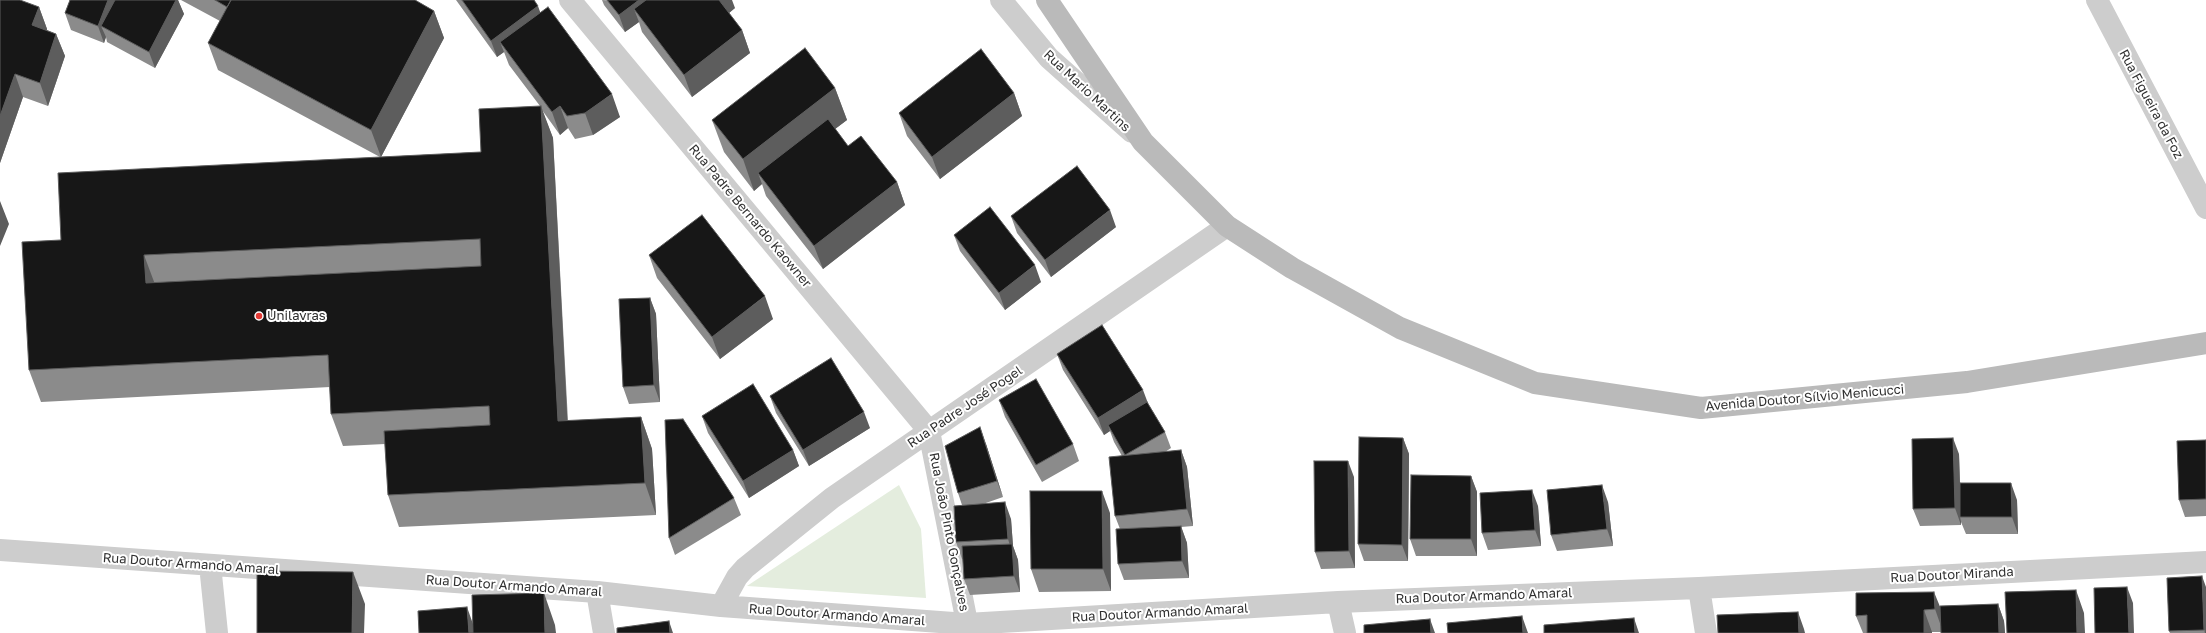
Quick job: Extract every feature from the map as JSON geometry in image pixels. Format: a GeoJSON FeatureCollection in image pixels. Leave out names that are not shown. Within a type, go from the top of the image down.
{"type":"FeatureCollection","features":[{"type":"Feature","properties":{"kind":"main road","name":"Avenida Doutor Sílvio Menicucci"},"geometry":{"type":"LineString","coordinates":[[1047,0],[1143,142],[1227,226],[1292,268],[1400,328],[1535,383],[1701,408],[1967,382],[2206,343]]}},
{"type":"Feature","properties":{"kind":"street","name":"Rua Padre Bernardo Kaowner"},"geometry":{"type":"LineString","coordinates":[[570,0],[929,431]]}},
{"type":"Feature","properties":{"kind":"street","name":"Rua Mario Martins"},"geometry":{"type":"LineString","coordinates":[[1001,0],[1049,58],[1143,142]]}},
{"type":"Feature","properties":{"kind":"street","name":"Rua Figueira da Foz"},"geometry":{"type":"LineString","coordinates":[[2097,0],[2206,208]]}},
{"type":"Feature","properties":{"kind":"street","name":"Rua Padre José Pogel"},"geometry":{"type":"LineString","coordinates":[[721,606],[745,568],[832,498],[1227,226]]}},
{"type":"Feature","properties":{"kind":"street","name":"Rua João Pinto Gonçalves"},"geometry":{"type":"LineString","coordinates":[[929,431],[968,629]]}},
{"type":"Feature","properties":{"kind":"street","name":"Rua Doutor Armando Amaral"},"geometry":{"type":"LineString","coordinates":[[0,550],[597,592],[721,606],[968,629],[1338,602],[1699,588]]}},
{"type":"Feature","properties":{"kind":"street","name":"Rua Doutor Miranda"},"geometry":{"type":"LineString","coordinates":[[1699,588],[2206,562]]}},
{"type":"Feature","properties":{"kind":"street"},"geometry":{"type":"LineString","coordinates":[[210,565],[217,633]]}},
{"type":"Feature","properties":{"kind":"street"},"geometry":{"type":"LineString","coordinates":[[1699,588],[1706,633]]}},
{"type":"Feature","properties":{"kind":"street"},"geometry":{"type":"LineString","coordinates":[[597,592],[604,633]]}},
{"type":"Feature","properties":{"kind":"street"},"geometry":{"type":"LineString","coordinates":[[1338,602],[1345,633]]}},
{"type":"Feature","properties":{"kind":"green space"},"geometry":{"type":"Polygon","coordinates":[[[899,485],[921,529],[926,598],[747,586],[899,485]]]}},
{"type":"Feature","properties":{"kind":"building"},"geometry":{"type":"Polygon","coordinates":[[[0,0],[20,0],[39,7],[32,25],[56,34],[40,83],[15,74],[0,116],[0,0]]]}},
{"type":"Feature","properties":{"kind":"building"},"geometry":{"type":"Polygon","coordinates":[[[70,0],[108,0],[98,26],[65,13],[70,0]]]}},
{"type":"Feature","properties":{"kind":"building"},"geometry":{"type":"Polygon","coordinates":[[[115,0],[176,0],[149,52],[101,26],[115,0]]]}},
{"type":"Feature","properties":{"kind":"building"},"geometry":{"type":"Polygon","coordinates":[[[215,0],[231,0],[227,7],[215,0]]]}},
{"type":"Feature","properties":{"kind":"building"},"geometry":{"type":"Polygon","coordinates":[[[231,0],[415,0],[434,11],[371,130],[208,43],[231,0]]]}},
{"type":"Feature","properties":{"kind":"building"},"geometry":{"type":"Polygon","coordinates":[[[462,0],[534,0],[538,6],[491,41],[462,0]]]}},
{"type":"Feature","properties":{"kind":"building"},"geometry":{"type":"Polygon","coordinates":[[[607,0],[639,0],[619,15],[607,0]]]}},
{"type":"Feature","properties":{"kind":"building"},"geometry":{"type":"Polygon","coordinates":[[[646,0],[719,0],[742,30],[684,75],[634,9],[646,0]]]}},
{"type":"Feature","properties":{"kind":"building"},"geometry":{"type":"Polygon","coordinates":[[[548,7],[612,94],[585,113],[567,116],[560,106],[552,112],[500,42],[548,7]]]}},
{"type":"Feature","properties":{"kind":"building"},"geometry":{"type":"Polygon","coordinates":[[[805,48],[835,88],[743,159],[712,120],[805,48]]]}},
{"type":"Feature","properties":{"kind":"building"},"geometry":{"type":"Polygon","coordinates":[[[981,49],[1014,93],[932,157],[899,113],[981,49]]]}},
{"type":"Feature","properties":{"kind":"building"},"geometry":{"type":"Polygon","coordinates":[[[541,106],[558,421],[641,417],[645,483],[388,495],[384,431],[490,425],[489,406],[331,414],[328,355],[29,370],[22,242],[61,240],[58,173],[481,152],[479,109],[541,106]],[[480,239],[144,255],[146,283],[481,266],[480,239]]]}},
{"type":"Feature","properties":{"kind":"building"},"geometry":{"type":"Polygon","coordinates":[[[828,119],[848,146],[861,136],[897,182],[814,246],[758,173],[828,119]]]}},
{"type":"Feature","properties":{"kind":"building"},"geometry":{"type":"Polygon","coordinates":[[[1077,166],[1110,210],[1045,260],[1011,216],[1077,166]]]}},
{"type":"Feature","properties":{"kind":"building"},"geometry":{"type":"Polygon","coordinates":[[[990,207],[1035,265],[999,293],[954,235],[990,207]]]}},
{"type":"Feature","properties":{"kind":"building"},"geometry":{"type":"Polygon","coordinates":[[[702,215],[765,296],[712,337],[649,255],[702,215]]]}},
{"type":"Feature","properties":{"kind":"building"},"geometry":{"type":"Polygon","coordinates":[[[650,298],[654,385],[623,387],[619,299],[650,298]]]}},
{"type":"Feature","properties":{"kind":"building"},"geometry":{"type":"Polygon","coordinates":[[[1102,325],[1143,390],[1098,418],[1057,354],[1102,325]]]}},
{"type":"Feature","properties":{"kind":"building"},"geometry":{"type":"Polygon","coordinates":[[[831,358],[864,412],[803,450],[770,396],[831,358]]]}},
{"type":"Feature","properties":{"kind":"building"},"geometry":{"type":"Polygon","coordinates":[[[1036,379],[1073,444],[1036,465],[999,400],[1036,379]]]}},
{"type":"Feature","properties":{"kind":"building"},"geometry":{"type":"Polygon","coordinates":[[[753,384],[793,450],[743,481],[702,416],[753,384]]]}},
{"type":"Feature","properties":{"kind":"building"},"geometry":{"type":"Polygon","coordinates":[[[1147,402],[1165,432],[1125,455],[1108,425],[1147,402]]]}},
{"type":"Feature","properties":{"kind":"building"},"geometry":{"type":"Polygon","coordinates":[[[683,419],[734,498],[669,538],[665,420],[683,419]]]}},
{"type":"Feature","properties":{"kind":"building"},"geometry":{"type":"Polygon","coordinates":[[[980,427],[997,481],[958,493],[945,446],[980,427]]]}},
{"type":"Feature","properties":{"kind":"building"},"geometry":{"type":"Polygon","coordinates":[[[1359,437],[1403,438],[1402,545],[1358,544],[1359,437]]]}},
{"type":"Feature","properties":{"kind":"building"},"geometry":{"type":"Polygon","coordinates":[[[1953,438],[1955,508],[1913,509],[1912,439],[1953,438]]]}},
{"type":"Feature","properties":{"kind":"building"},"geometry":{"type":"Polygon","coordinates":[[[2206,440],[2206,499],[2179,500],[2177,441],[2206,440]]]}},
{"type":"Feature","properties":{"kind":"building"},"geometry":{"type":"Polygon","coordinates":[[[1181,450],[1187,509],[1115,516],[1109,457],[1181,450]]]}},
{"type":"Feature","properties":{"kind":"building"},"geometry":{"type":"Polygon","coordinates":[[[1314,461],[1348,461],[1349,551],[1315,552],[1314,461]]]}},
{"type":"Feature","properties":{"kind":"building"},"geometry":{"type":"Polygon","coordinates":[[[1411,475],[1471,476],[1471,539],[1410,539],[1411,475]]]}},
{"type":"Feature","properties":{"kind":"building"},"geometry":{"type":"Polygon","coordinates":[[[1960,483],[2011,483],[2012,517],[1960,517],[1960,483]]]}},
{"type":"Feature","properties":{"kind":"building"},"geometry":{"type":"Polygon","coordinates":[[[1602,485],[1607,529],[1551,535],[1547,490],[1602,485]]]}},
{"type":"Feature","properties":{"kind":"building"},"geometry":{"type":"Polygon","coordinates":[[[1532,490],[1535,530],[1482,533],[1480,493],[1532,490]]]}},
{"type":"Feature","properties":{"kind":"building"},"geometry":{"type":"Polygon","coordinates":[[[1030,491],[1102,491],[1103,569],[1031,569],[1030,491]]]}},
{"type":"Feature","properties":{"kind":"building"},"geometry":{"type":"Polygon","coordinates":[[[1005,502],[1008,539],[956,542],[954,506],[1005,502]]]}},
{"type":"Feature","properties":{"kind":"building"},"geometry":{"type":"Polygon","coordinates":[[[1181,526],[1182,561],[1118,564],[1116,529],[1181,526]]]}},
{"type":"Feature","properties":{"kind":"building"},"geometry":{"type":"Polygon","coordinates":[[[1012,544],[1014,576],[964,579],[962,546],[1012,544]]]}},
{"type":"Feature","properties":{"kind":"building"},"geometry":{"type":"Polygon","coordinates":[[[257,571],[353,572],[352,633],[257,633],[257,571]]]}},
{"type":"Feature","properties":{"kind":"building"},"geometry":{"type":"Polygon","coordinates":[[[2202,576],[2204,630],[2169,631],[2167,578],[2202,576]]]}},
{"type":"Feature","properties":{"kind":"building"},"geometry":{"type":"Polygon","coordinates":[[[2127,587],[2129,633],[2095,633],[2094,588],[2127,587]]]}},
{"type":"Feature","properties":{"kind":"building"},"geometry":{"type":"Polygon","coordinates":[[[2076,590],[2077,633],[2007,633],[2005,592],[2076,590]]]}},
{"type":"Feature","properties":{"kind":"building"},"geometry":{"type":"Polygon","coordinates":[[[1934,592],[1935,609],[1924,610],[1924,633],[1867,633],[1867,615],[1856,616],[1856,593],[1934,592]]]}},
{"type":"Feature","properties":{"kind":"building"},"geometry":{"type":"Polygon","coordinates":[[[544,593],[545,633],[473,633],[472,595],[544,593]]]}},
{"type":"Feature","properties":{"kind":"building"},"geometry":{"type":"Polygon","coordinates":[[[1998,604],[1999,633],[1941,633],[1940,606],[1998,604]]]}},
{"type":"Feature","properties":{"kind":"building"},"geometry":{"type":"Polygon","coordinates":[[[467,607],[469,633],[419,633],[418,611],[467,607]]]}},
{"type":"Feature","properties":{"kind":"building"},"geometry":{"type":"Polygon","coordinates":[[[1798,612],[1799,633],[1718,633],[1717,615],[1798,612]]]}},
{"type":"Feature","properties":{"kind":"building"},"geometry":{"type":"Polygon","coordinates":[[[1522,616],[1523,633],[1448,633],[1447,623],[1522,616]]]}},
{"type":"Feature","properties":{"kind":"building"},"geometry":{"type":"Polygon","coordinates":[[[1634,618],[1635,633],[1544,633],[1544,625],[1634,618]]]}},
{"type":"Feature","properties":{"kind":"building"},"geometry":{"type":"Polygon","coordinates":[[[1430,619],[1431,633],[1364,633],[1364,625],[1430,619]]]}},
{"type":"Feature","properties":{"kind":"building"},"geometry":{"type":"Polygon","coordinates":[[[669,621],[670,633],[617,633],[617,628],[669,621]]]}},
{"type":"Feature","properties":{"kind":"place","name":"Unilavras"},"geometry":{"type":"Point","coordinates":[259,316]}}]}
